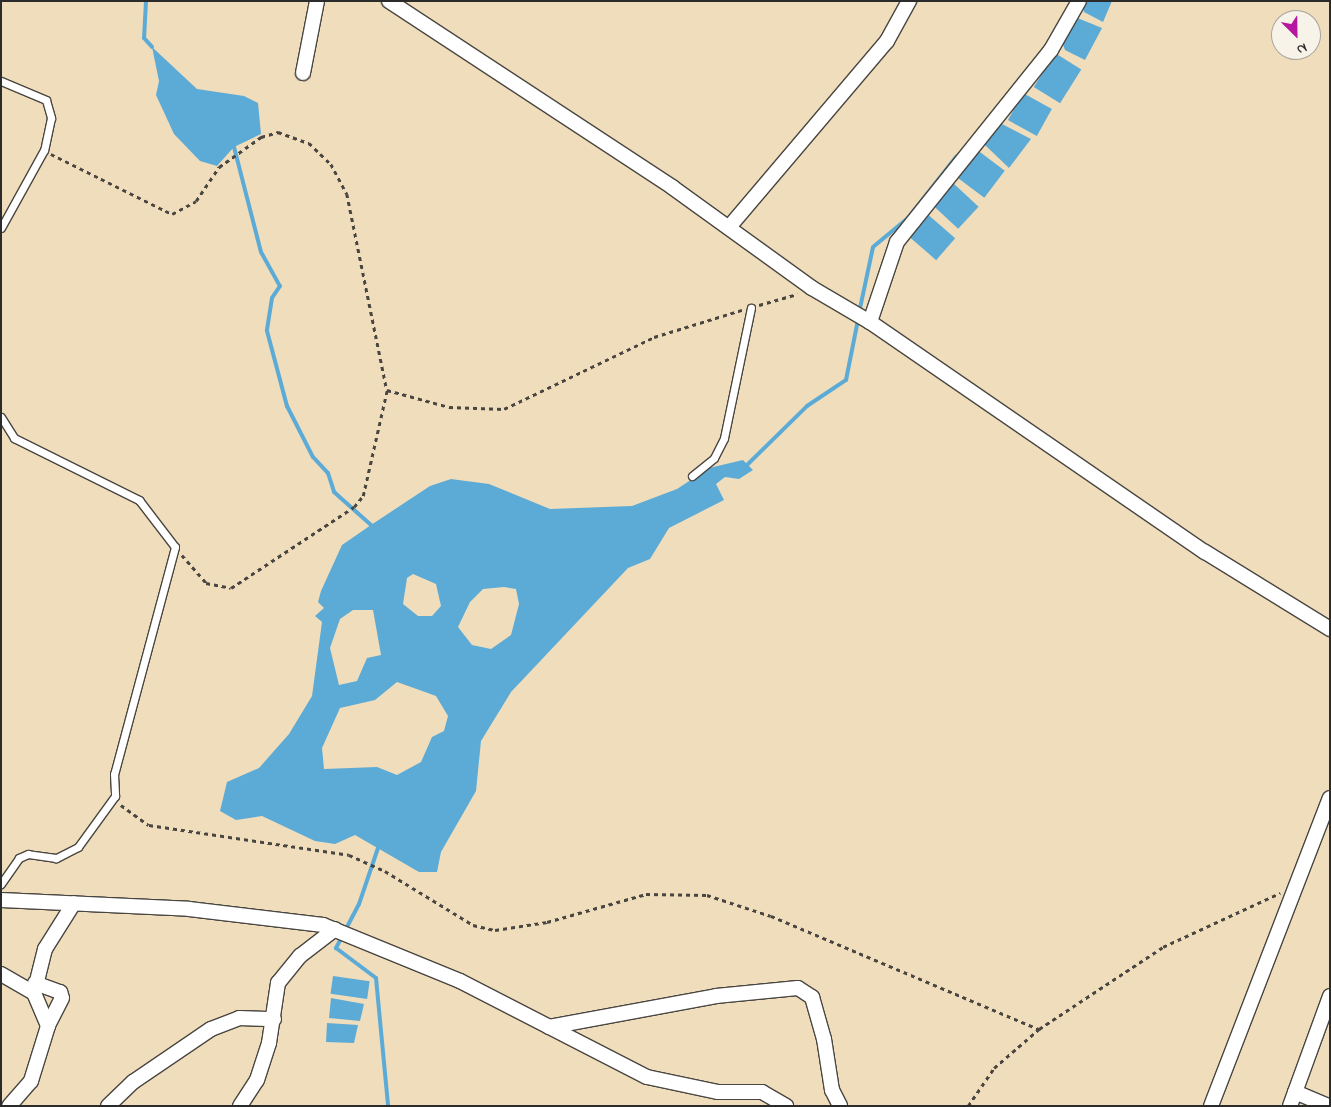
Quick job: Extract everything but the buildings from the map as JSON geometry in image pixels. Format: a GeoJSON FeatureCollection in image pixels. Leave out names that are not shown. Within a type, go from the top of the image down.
{"type":"FeatureCollection","features":[{"type":"Feature","properties":{"kind":"street"},"geometry":{"type":"LineString","coordinates":[[303,74],[318,1]]}},
{"type":"Feature","properties":{"kind":"street"},"geometry":{"type":"LineString","coordinates":[[389,1],[730,226],[812,288],[870,322],[1204,552],[1330,629]]}},
{"type":"Feature","properties":{"kind":"street"},"geometry":{"type":"LineString","coordinates":[[730,226],[887,41],[909,1]]}},
{"type":"Feature","properties":{"kind":"street"},"geometry":{"type":"LineString","coordinates":[[870,322],[897,242],[1051,50],[1079,1]]}},
{"type":"Feature","properties":{"kind":"street"},"geometry":{"type":"LineString","coordinates":[[1211,1106],[1291,889],[1330,798]]}},
{"type":"Feature","properties":{"kind":"street"},"geometry":{"type":"LineString","coordinates":[[1,900],[267,915],[335,929],[460,981],[661,1083],[718,1092],[762,1092],[786,1106]]}},
{"type":"Feature","properties":{"kind":"street"},"geometry":{"type":"LineString","coordinates":[[48,1026],[34,988],[45,949],[74,903]]}},
{"type":"Feature","properties":{"kind":"street"},"geometry":{"type":"LineString","coordinates":[[240,1106],[257,1080],[274,1018],[275,990],[282,976],[335,929]]}},
{"type":"Feature","properties":{"kind":"street"},"geometry":{"type":"LineString","coordinates":[[1,974],[34,988],[60,992],[62,998],[48,1026],[31,1081],[9,1106]]}},
{"type":"Feature","properties":{"kind":"street"},"geometry":{"type":"LineString","coordinates":[[549,1027],[716,996],[798,988],[812,997],[824,1038],[832,1090],[840,1106]]}},
{"type":"Feature","properties":{"kind":"street"},"geometry":{"type":"LineString","coordinates":[[1290,1106],[1330,996]]}},
{"type":"Feature","properties":{"kind":"street"},"geometry":{"type":"LineString","coordinates":[[108,1106],[133,1082],[211,1029],[240,1018],[274,1018]]}},
{"type":"Feature","properties":{"kind":"street"},"geometry":{"type":"LineString","coordinates":[[1295,1092],[1328,1106]]}},
{"type":"Feature","properties":{"kind":"lane"},"geometry":{"type":"LineString","coordinates":[[1,81],[46,100],[51,118],[44,150],[1,228]]}},
{"type":"Feature","properties":{"kind":"lane"},"geometry":{"type":"LineString","coordinates":[[692,476],[714,458],[724,438],[751,308]]}},
{"type":"Feature","properties":{"kind":"lane"},"geometry":{"type":"LineString","coordinates":[[1,417],[14,438],[140,500],[175,547],[114,774],[115,796],[78,847],[56,858],[28,854],[19,858],[1,884]]}},
{"type":"Feature","properties":{"kind":"path"},"geometry":{"type":"LineString","coordinates":[[44,150],[172,214],[196,201],[219,168],[261,136],[278,132],[309,143],[331,164],[347,194],[387,390],[362,496],[343,516],[288,547],[231,588],[206,583],[175,547]]}},
{"type":"Feature","properties":{"kind":"path"},"geometry":{"type":"LineString","coordinates":[[387,390],[449,407],[504,409],[654,337],[812,288]]}},
{"type":"Feature","properties":{"kind":"path"},"geometry":{"type":"LineString","coordinates":[[115,796],[134,818],[149,825],[349,855],[385,871],[473,925],[495,930],[547,922],[646,894],[708,895],[771,916],[1038,1029]]}},
{"type":"Feature","properties":{"kind":"path"},"geometry":{"type":"LineString","coordinates":[[968,1106],[994,1068],[1038,1029],[1163,947],[1291,889]]}},
{"type":"Feature","properties":{"kind":"water"},"geometry":{"type":"Polygon","coordinates":[[[1082,1],[1112,1],[1103,22],[1084,12],[1082,1]]]}},
{"type":"Feature","properties":{"kind":"water"},"geometry":{"type":"Polygon","coordinates":[[[1075,17],[1102,28],[1085,60],[1065,50],[1061,39],[1075,17]]]}},
{"type":"Feature","properties":{"kind":"water"},"geometry":{"type":"Polygon","coordinates":[[[152,47],[197,89],[244,96],[258,103],[261,134],[234,147],[217,166],[200,161],[174,134],[156,95],[159,81],[152,47]]]}},
{"type":"Feature","properties":{"kind":"water"},"geometry":{"type":"Polygon","coordinates":[[[1055,53],[1081,69],[1060,103],[1034,87],[1055,53]]]}},
{"type":"Feature","properties":{"kind":"water"},"geometry":{"type":"Polygon","coordinates":[[[1023,93],[1052,109],[1037,136],[1008,120],[1023,93]]]}},
{"type":"Feature","properties":{"kind":"water"},"geometry":{"type":"Polygon","coordinates":[[[998,122],[1031,139],[1009,168],[985,145],[984,138],[998,122]]]}},
{"type":"Feature","properties":{"kind":"water"},"geometry":{"type":"Polygon","coordinates":[[[976,149],[1005,171],[984,198],[956,176],[976,149]]]}},
{"type":"Feature","properties":{"kind":"water"},"geometry":{"type":"Polygon","coordinates":[[[953,183],[979,207],[958,229],[933,205],[953,183]]]}},
{"type":"Feature","properties":{"kind":"water"},"geometry":{"type":"Polygon","coordinates":[[[925,212],[955,238],[936,260],[906,234],[925,212]]]}},
{"type":"Feature","properties":{"kind":"water"},"geometry":{"type":"Polygon","coordinates":[[[743,460],[753,470],[739,479],[725,477],[716,484],[724,500],[669,528],[650,559],[628,568],[511,692],[481,741],[476,791],[441,852],[437,872],[419,872],[355,835],[335,844],[315,841],[262,816],[236,820],[220,811],[227,782],[259,768],[289,734],[312,696],[322,622],[315,616],[324,608],[318,602],[321,591],[342,545],[430,486],[451,479],[489,484],[550,509],[632,506],[677,489],[709,468],[743,460]],[[413,574],[407,578],[403,604],[418,616],[432,616],[441,606],[436,584],[413,574]],[[504,587],[483,589],[470,602],[458,627],[472,645],[491,649],[511,635],[519,604],[516,589],[504,587]],[[353,610],[340,619],[330,648],[339,685],[357,681],[367,658],[381,655],[373,610],[353,610]],[[397,682],[375,700],[340,708],[322,748],[324,769],[377,767],[397,775],[421,762],[432,737],[444,731],[448,716],[436,696],[397,682]]]}},
{"type":"Feature","properties":{"kind":"water"},"geometry":{"type":"Polygon","coordinates":[[[333,976],[370,981],[367,999],[330,994],[333,976]]]}},
{"type":"Feature","properties":{"kind":"water"},"geometry":{"type":"Polygon","coordinates":[[[331,998],[364,1004],[360,1021],[329,1018],[331,998]]]}},
{"type":"Feature","properties":{"kind":"water"},"geometry":{"type":"Polygon","coordinates":[[[327,1023],[358,1025],[354,1043],[326,1042],[327,1023]]]}},
{"type":"Feature","properties":{"kind":"waterway"},"geometry":{"type":"LineString","coordinates":[[146,1],[144,38],[152,47]]}},
{"type":"Feature","properties":{"kind":"waterway"},"geometry":{"type":"LineString","coordinates":[[234,147],[261,252],[280,286],[272,298],[267,331],[287,406],[313,457],[328,473],[334,492],[371,525]]}},
{"type":"Feature","properties":{"kind":"waterway"},"geometry":{"type":"LineString","coordinates":[[859,313],[873,247],[908,218],[956,157]]}},
{"type":"Feature","properties":{"kind":"waterway"},"geometry":{"type":"LineString","coordinates":[[748,464],[807,406],[846,380],[858,320]]}},
{"type":"Feature","properties":{"kind":"waterway"},"geometry":{"type":"LineString","coordinates":[[378,848],[359,904],[336,948],[376,978],[388,1106]]}}]}
